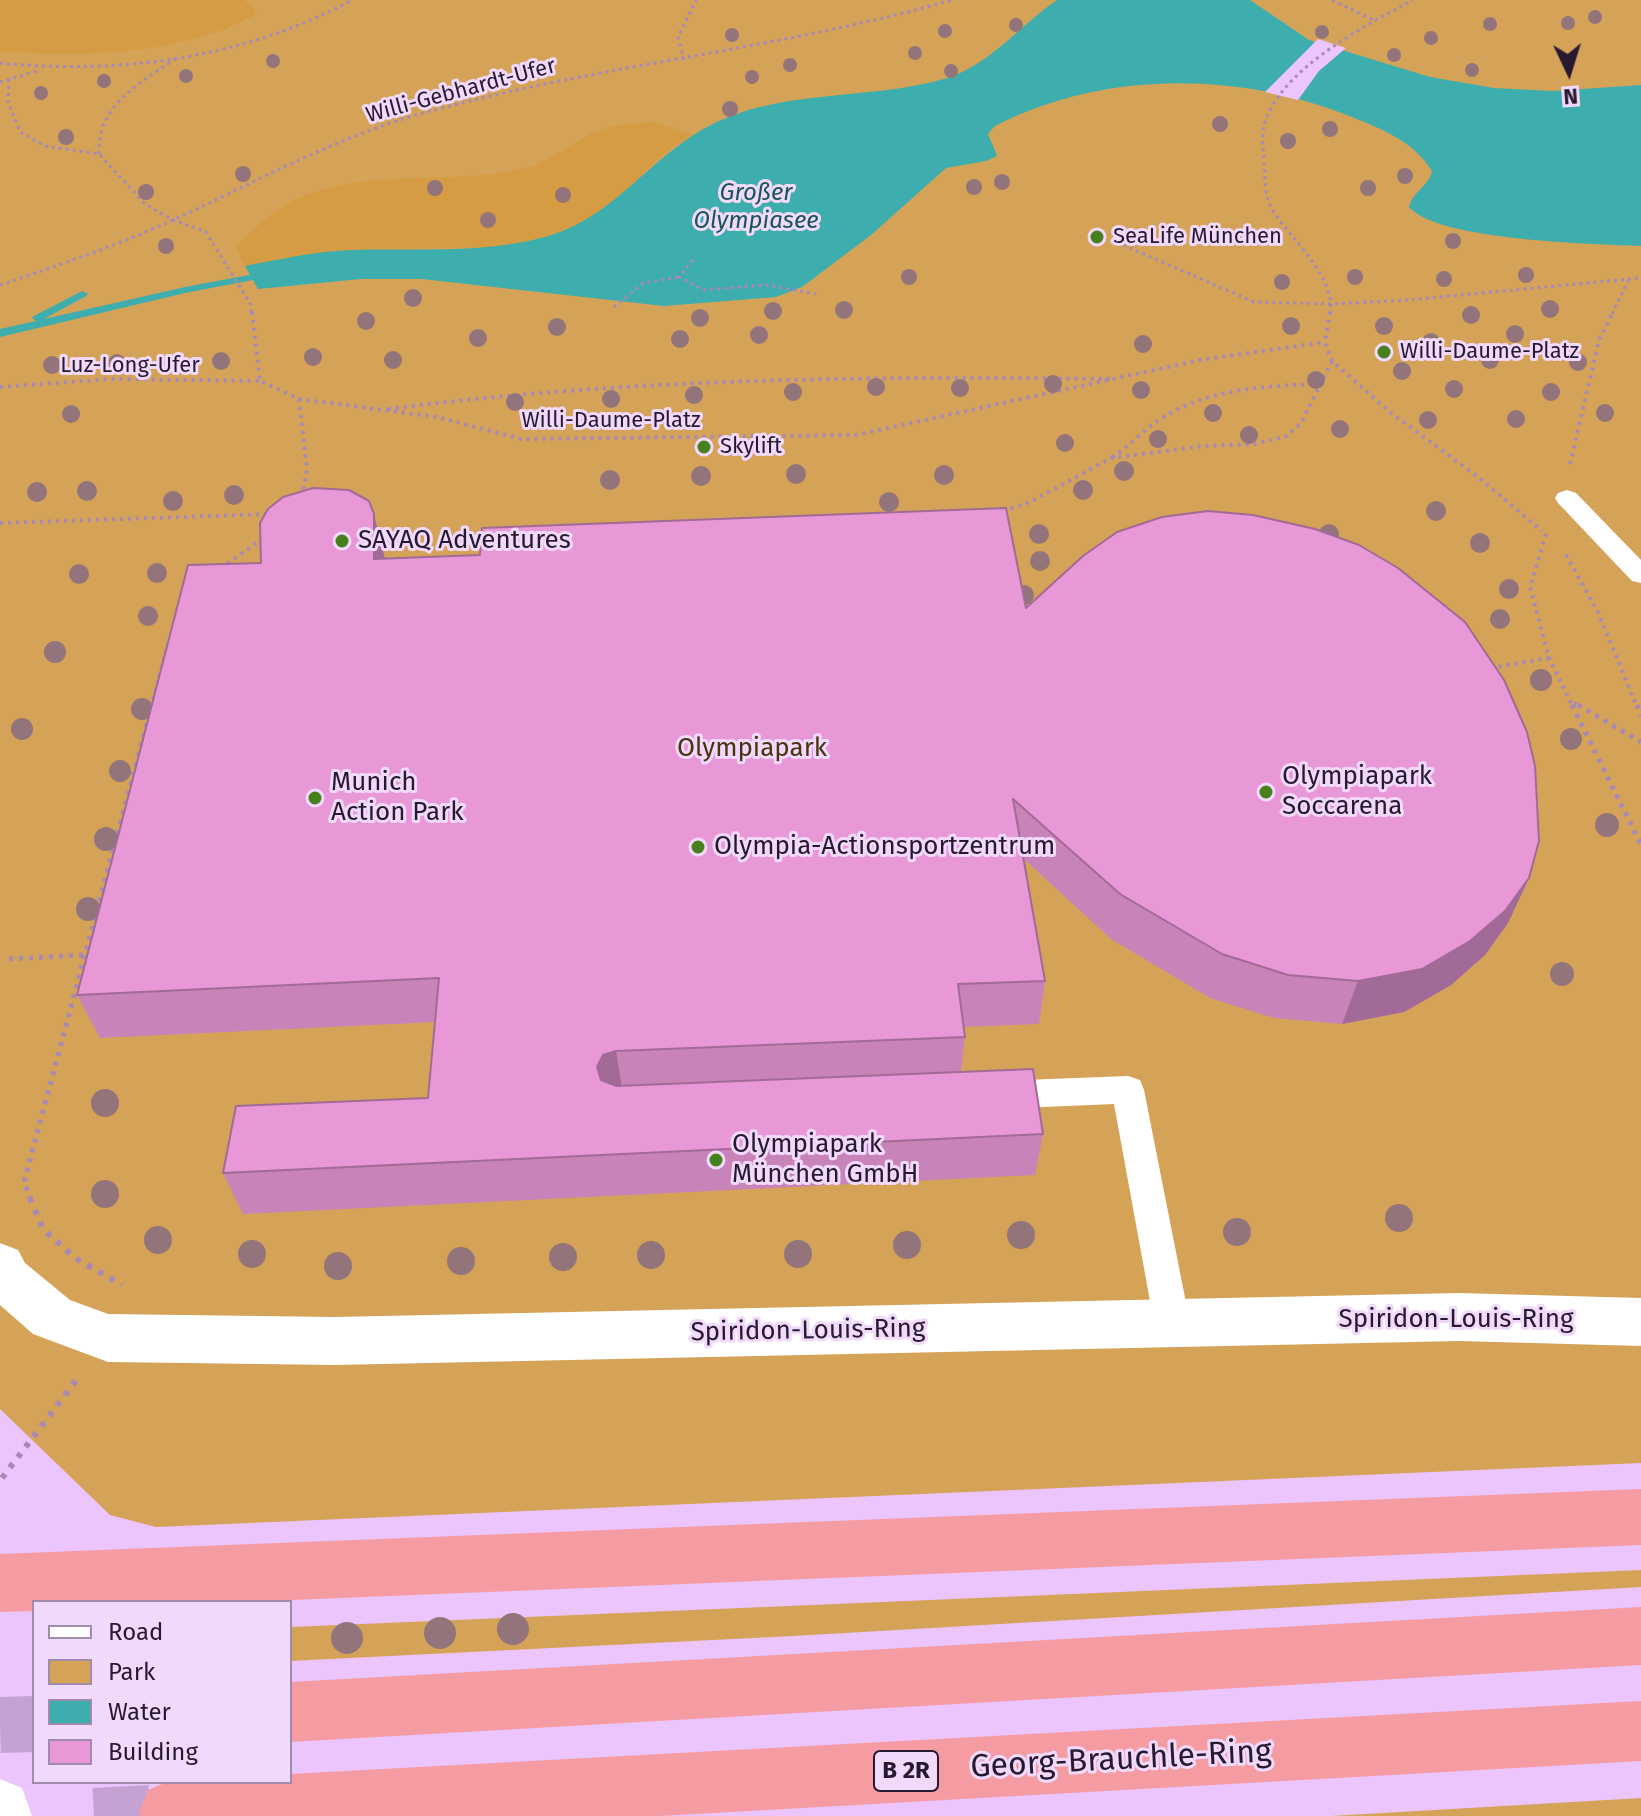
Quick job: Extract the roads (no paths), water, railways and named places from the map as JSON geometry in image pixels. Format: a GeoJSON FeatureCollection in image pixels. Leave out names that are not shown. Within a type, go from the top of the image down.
{"type":"FeatureCollection","features":[{"type":"Feature","properties":{"kind":"highway"},"geometry":{"type":"LineString","coordinates":[[0,1583],[1641,1517]]}},
{"type":"Feature","properties":{"kind":"highway"},"geometry":{"type":"LineString","coordinates":[[292,1712],[1641,1636]]}},
{"type":"Feature","properties":{"kind":"highway","name":"Georg-Brauchle-Ring"},"geometry":{"type":"LineString","coordinates":[[170,1812],[1641,1731]]}},
{"type":"Feature","properties":{"kind":"street","name":"Spiridon-Louis-Ring"},"geometry":{"type":"LineString","coordinates":[[0,1266],[7,1279],[52,1317],[108,1338],[350,1341],[1459,1317],[1641,1322]]}},
{"type":"Feature","properties":{"kind":"lane"},"geometry":{"type":"LineString","coordinates":[[1567,498],[1641,575]]}},
{"type":"Feature","properties":{"kind":"lane"},"geometry":{"type":"LineString","coordinates":[[970,1096],[1128,1090],[1172,1323]]}},
{"type":"Feature","properties":{"kind":"water","name":"Großer Olympiasee"},"geometry":{"type":"Polygon","coordinates":[[[1057,0],[1250,0],[1309,40],[1430,77],[1494,88],[1553,91],[1641,85],[1641,246],[1555,242],[1483,234],[1425,218],[1409,207],[1432,171],[1407,144],[1386,132],[1309,102],[1264,91],[1172,83],[1126,86],[1081,94],[995,126],[988,134],[997,156],[946,168],[871,235],[802,287],[776,297],[664,306],[422,279],[361,279],[258,289],[245,266],[325,252],[473,248],[545,237],[571,228],[593,215],[673,149],[719,121],[774,104],[916,86],[944,79],[990,55],[1057,0]]]}},
{"type":"Feature","properties":{"kind":"waterway"},"geometry":{"type":"LineString","coordinates":[[0,333],[185,290],[270,274]]}},
{"type":"Feature","properties":{"kind":"waterway"},"geometry":{"type":"LineString","coordinates":[[38,318],[82,294]]}},
{"type":"Feature","properties":{"kind":"tunnel"},"geometry":{"type":"LineString","coordinates":[[0,1725],[32,1724]]}},
{"type":"Feature","properties":{"kind":"tunnel"},"geometry":{"type":"LineString","coordinates":[[94,1816],[170,1812]]}},
{"type":"Feature","properties":{"kind":"place","name":"SeaLife München"},"geometry":{"type":"Point","coordinates":[1097,237]}},
{"type":"Feature","properties":{"kind":"place","name":"Willi-Daume-Platz"},"geometry":{"type":"Point","coordinates":[1384,352]}},
{"type":"Feature","properties":{"kind":"place","name":"Skylift"},"geometry":{"type":"Point","coordinates":[704,447]}},
{"type":"Feature","properties":{"kind":"place","name":"SAYAQ Adventures"},"geometry":{"type":"Point","coordinates":[342,541]}},
{"type":"Feature","properties":{"kind":"place","name":"Olympiapark Soccarena"},"geometry":{"type":"Point","coordinates":[1266,792]}},
{"type":"Feature","properties":{"kind":"place","name":"Munich Action Park"},"geometry":{"type":"Point","coordinates":[315,798]}},
{"type":"Feature","properties":{"kind":"place","name":"Olympia-Actionsportzentrum"},"geometry":{"type":"Point","coordinates":[698,847]}},
{"type":"Feature","properties":{"kind":"place","name":"Olympiapark München GmbH"},"geometry":{"type":"Point","coordinates":[716,1160]}},
{"type":"Feature","properties":{"kind":"park label","name":"Olympiapark"},"geometry":{"type":"Point","coordinates":[752,749]}}]}
